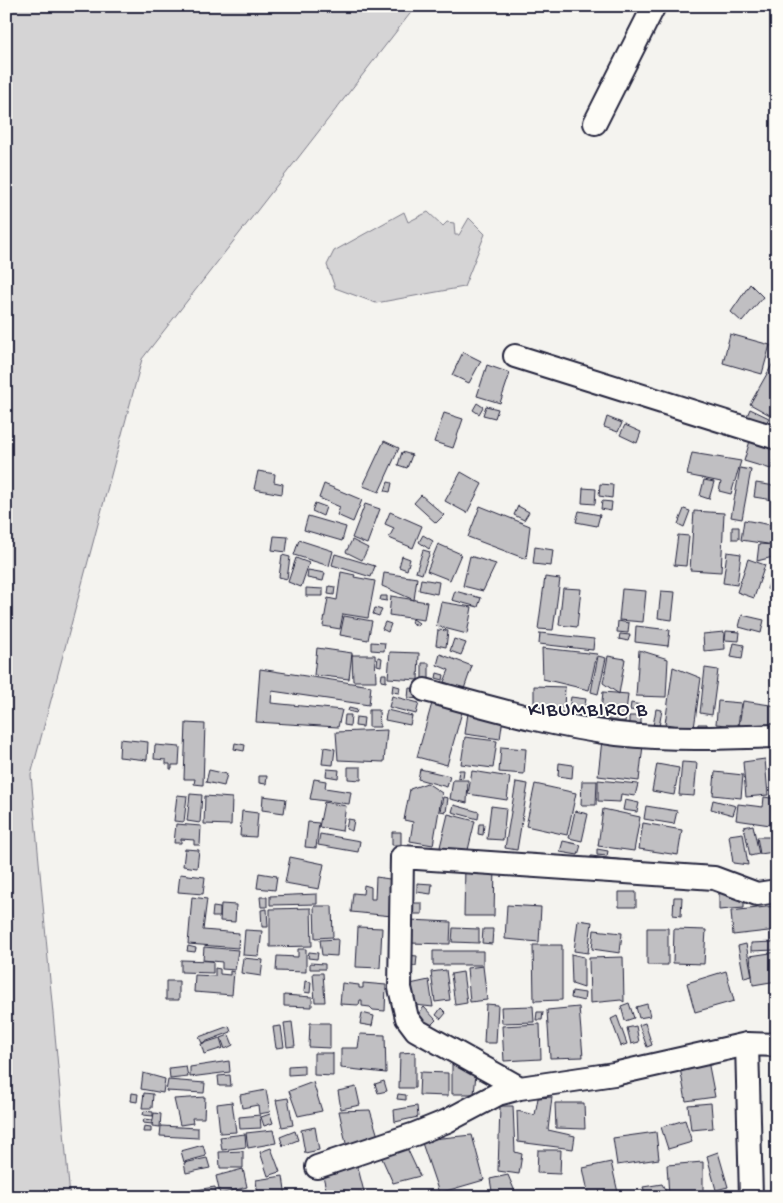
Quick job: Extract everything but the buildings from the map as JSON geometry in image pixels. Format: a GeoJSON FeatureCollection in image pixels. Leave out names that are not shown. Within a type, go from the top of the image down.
{"type":"FeatureCollection","features":[{"type":"Feature","properties":{"kind":"street"},"geometry":{"type":"LineString","coordinates":[[595,123],[654,6]]}},
{"type":"Feature","properties":{"kind":"street"},"geometry":{"type":"LineString","coordinates":[[515,356],[777,438]]}},
{"type":"Feature","properties":{"kind":"street"},"geometry":{"type":"LineString","coordinates":[[425,690],[528,717],[616,734],[683,739],[777,736]]}},
{"type":"Feature","properties":{"kind":"street"},"geometry":{"type":"LineString","coordinates":[[520,1088],[416,1030],[408,1018],[399,981],[402,857],[714,878],[757,894],[777,891]]}},
{"type":"Feature","properties":{"kind":"street"},"geometry":{"type":"LineString","coordinates":[[747,1044],[751,1197]]}},
{"type":"Feature","properties":{"kind":"street"},"geometry":{"type":"LineString","coordinates":[[317,1167],[415,1134],[447,1121],[498,1094],[520,1088],[614,1074],[747,1044],[777,1045]]}},
{"type":"Feature","properties":{"kind":"shaded area"},"geometry":{"type":"Polygon","coordinates":[[[6,6],[416,6],[142,359],[31,775],[70,1197],[6,1197],[6,6]]]}},
{"type":"Feature","properties":{"kind":"shaded area"},"geometry":{"type":"Polygon","coordinates":[[[404,212],[408,222],[428,212],[443,226],[447,222],[454,223],[455,235],[459,235],[469,218],[485,234],[464,287],[376,303],[335,288],[327,265],[334,251],[404,212]]]}},
{"type":"Feature","properties":{"kind":"district","name":"KIBUMBIRO B"},"geometry":{"type":"Point","coordinates":[588,711]}}]}
